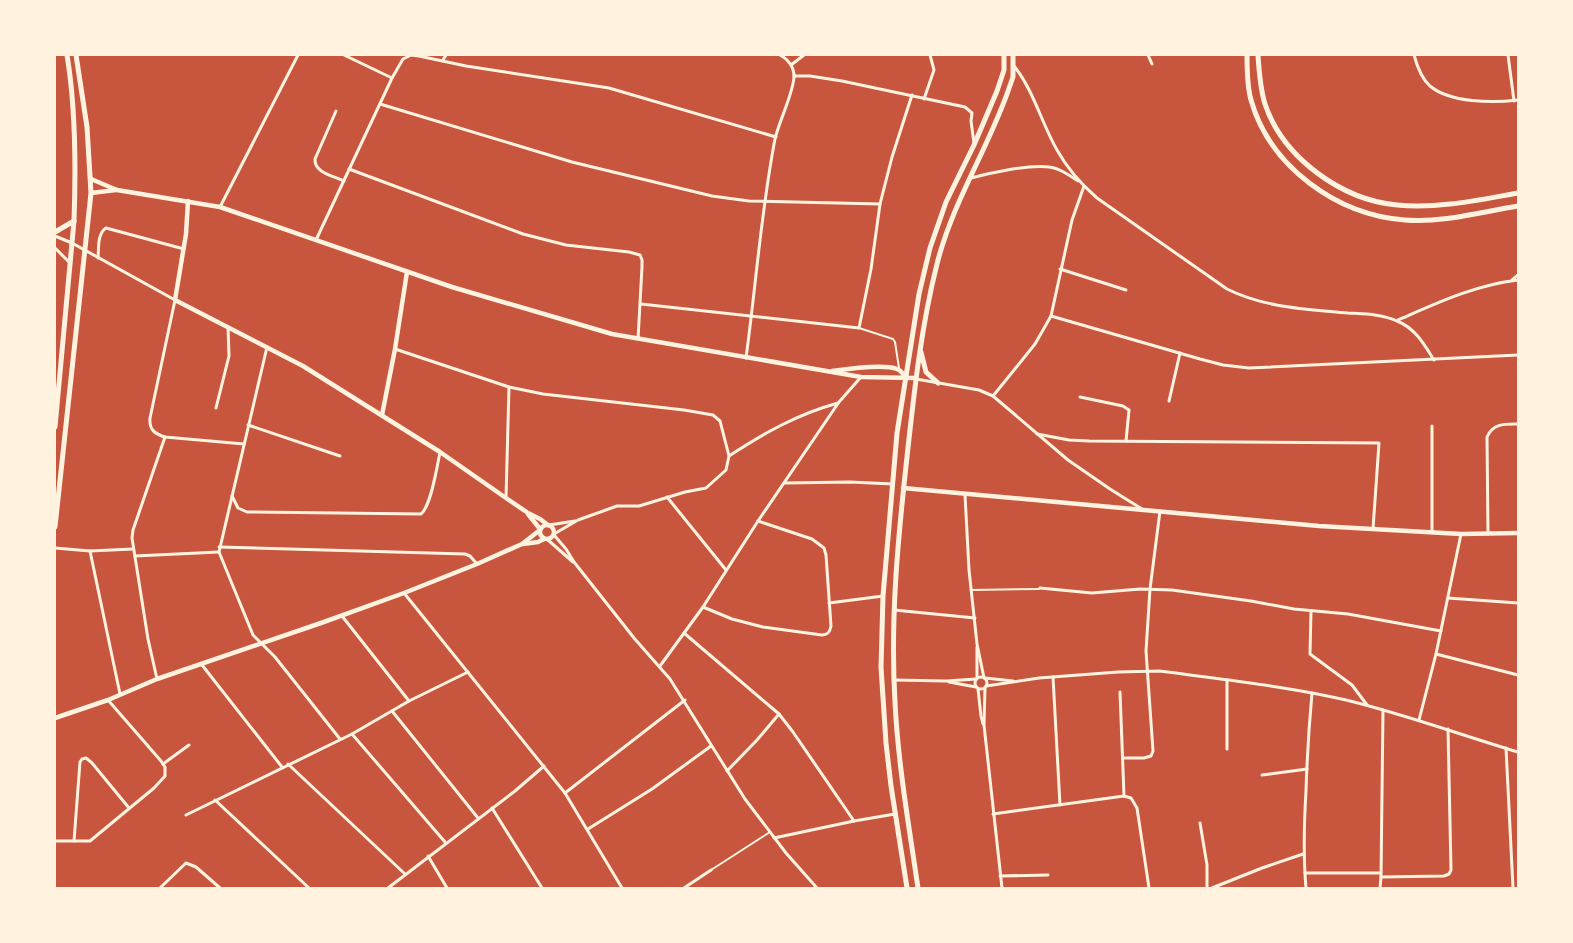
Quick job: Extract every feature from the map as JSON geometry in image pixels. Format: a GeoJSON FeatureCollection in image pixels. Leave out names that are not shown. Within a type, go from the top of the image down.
{"type":"FeatureCollection","features":[{"type":"Feature","properties":{"kind":"main road"},"geometry":{"type":"LineString","coordinates":[[55,425],[71,263],[76,188],[74,128],[67,55]]}},
{"type":"Feature","properties":{"kind":"main road"},"geometry":{"type":"LineString","coordinates":[[55,527],[91,194],[87,127],[76,55]]}},
{"type":"Feature","properties":{"kind":"main road"},"geometry":{"type":"LineString","coordinates":[[907,888],[886,743],[881,667],[883,596],[905,377],[919,294],[930,248],[946,202],[998,91],[1004,55]]}},
{"type":"Feature","properties":{"kind":"main road"},"geometry":{"type":"LineString","coordinates":[[918,888],[899,749],[894,680],[894,610],[897,564],[915,378],[937,264],[953,215],[1003,106],[1012,77],[1013,55]]}},
{"type":"Feature","properties":{"kind":"main road"},"geometry":{"type":"LineString","coordinates":[[1247,55],[1251,100],[1263,128],[1276,148],[1293,168],[1312,185],[1331,198],[1353,208],[1376,215],[1407,220],[1451,217],[1518,206]]}},
{"type":"Feature","properties":{"kind":"main road"},"geometry":{"type":"LineString","coordinates":[[1258,55],[1265,104],[1279,131],[1302,160],[1342,188],[1370,200],[1400,205],[1454,204],[1518,193]]}},
{"type":"Feature","properties":{"kind":"main road"},"geometry":{"type":"LineString","coordinates":[[1004,64],[1014,65]]}},
{"type":"Feature","properties":{"kind":"main road"},"geometry":{"type":"LineString","coordinates":[[55,232],[74,221]]}},
{"type":"Feature","properties":{"kind":"main road"},"geometry":{"type":"LineString","coordinates":[[921,348],[924,368],[930,377],[938,383]]}},
{"type":"Feature","properties":{"kind":"main road"},"geometry":{"type":"LineString","coordinates":[[886,564],[897,564]]}},
{"type":"Feature","properties":{"kind":"street"},"geometry":{"type":"LineString","coordinates":[[220,207],[298,55]]}},
{"type":"Feature","properties":{"kind":"street"},"geometry":{"type":"LineString","coordinates":[[344,55],[392,78]]}},
{"type":"Feature","properties":{"kind":"street"},"geometry":{"type":"LineString","coordinates":[[443,60],[446,55]]}},
{"type":"Feature","properties":{"kind":"street"},"geometry":{"type":"LineString","coordinates":[[746,358],[765,201],[776,137],[794,76],[791,65],[780,55]]}},
{"type":"Feature","properties":{"kind":"street"},"geometry":{"type":"LineString","coordinates":[[791,65],[804,55]]}},
{"type":"Feature","properties":{"kind":"street"},"geometry":{"type":"LineString","coordinates":[[924,99],[934,70],[930,55]]}},
{"type":"Feature","properties":{"kind":"street"},"geometry":{"type":"LineString","coordinates":[[1148,55],[1152,64]]}},
{"type":"Feature","properties":{"kind":"street"},"geometry":{"type":"LineString","coordinates":[[1414,55],[1422,76],[1436,90],[1473,100],[1516,100],[1508,55]]}},
{"type":"Feature","properties":{"kind":"street"},"geometry":{"type":"LineString","coordinates":[[315,240],[392,78],[401,61],[408,56],[597,85],[776,137]]}},
{"type":"Feature","properties":{"kind":"street"},"geometry":{"type":"LineString","coordinates":[[1014,65],[1027,84],[1057,150],[1080,182],[1097,198],[1227,289],[1240,296],[1292,308],[1379,316],[1397,321],[1410,328],[1421,339],[1434,360]]}},
{"type":"Feature","properties":{"kind":"street"},"geometry":{"type":"LineString","coordinates":[[794,76],[824,78],[912,95],[969,109],[972,113],[971,122],[974,145]]}},
{"type":"Feature","properties":{"kind":"street"},"geometry":{"type":"LineString","coordinates":[[641,304],[859,328],[870,277],[880,204],[892,157],[912,95]]}},
{"type":"Feature","properties":{"kind":"street"},"geometry":{"type":"LineString","coordinates":[[380,104],[526,148],[680,189],[727,199],[880,204]]}},
{"type":"Feature","properties":{"kind":"street"},"geometry":{"type":"LineString","coordinates":[[336,111],[315,160],[315,165],[318,169],[344,181]]}},
{"type":"Feature","properties":{"kind":"street"},"geometry":{"type":"LineString","coordinates":[[970,178],[999,171],[1045,167],[1056,168],[1080,182]]}},
{"type":"Feature","properties":{"kind":"street"},"geometry":{"type":"LineString","coordinates":[[349,169],[523,234],[566,244],[640,255],[642,260],[641,304],[638,339]]}},
{"type":"Feature","properties":{"kind":"street"},"geometry":{"type":"LineString","coordinates":[[91,179],[117,190],[220,207],[407,272],[571,323],[638,339],[861,377],[915,378],[979,390],[993,396],[1081,470],[1144,510]]}},
{"type":"Feature","properties":{"kind":"street"},"geometry":{"type":"LineString","coordinates":[[993,396],[1035,344],[1051,316],[1075,208],[1084,186]]}},
{"type":"Feature","properties":{"kind":"street"},"geometry":{"type":"LineString","coordinates":[[91,194],[117,190]]}},
{"type":"Feature","properties":{"kind":"street"},"geometry":{"type":"LineString","coordinates":[[188,201],[184,249],[150,424],[153,432],[165,437],[244,444]]}},
{"type":"Feature","properties":{"kind":"street"},"geometry":{"type":"LineString","coordinates":[[98,258],[100,237],[103,229],[106,228],[184,249]]}},
{"type":"Feature","properties":{"kind":"street"},"geometry":{"type":"LineString","coordinates":[[55,236],[72,243],[175,300],[267,346],[440,452],[552,528],[554,534],[566,548],[574,562],[634,638],[660,666],[685,700],[727,771],[774,838],[817,888]]}},
{"type":"Feature","properties":{"kind":"street"},"geometry":{"type":"LineString","coordinates":[[55,248],[71,263]]}},
{"type":"Feature","properties":{"kind":"street"},"geometry":{"type":"LineString","coordinates":[[1060,269],[1126,290]]}},
{"type":"Feature","properties":{"kind":"street"},"geometry":{"type":"LineString","coordinates":[[382,415],[407,272]]}},
{"type":"Feature","properties":{"kind":"street"},"geometry":{"type":"LineString","coordinates":[[1511,281],[1518,276]]}},
{"type":"Feature","properties":{"kind":"street"},"geometry":{"type":"LineString","coordinates":[[1397,321],[1458,294],[1518,280]]}},
{"type":"Feature","properties":{"kind":"street"},"geometry":{"type":"LineString","coordinates":[[1051,316],[1223,365],[1249,368],[1518,355]]}},
{"type":"Feature","properties":{"kind":"street"},"geometry":{"type":"LineString","coordinates":[[216,408],[229,356],[228,327]]}},
{"type":"Feature","properties":{"kind":"street"},"geometry":{"type":"LineString","coordinates":[[267,346],[219,549],[253,635],[275,657],[340,739]]}},
{"type":"Feature","properties":{"kind":"street"},"geometry":{"type":"LineString","coordinates":[[55,718],[404,593],[522,544],[548,525],[578,520],[617,506],[639,506],[706,488],[726,470],[729,456],[720,421],[713,415],[543,394],[508,387],[395,349]]}},
{"type":"Feature","properties":{"kind":"street"},"geometry":{"type":"LineString","coordinates":[[1169,401],[1180,353]]}},
{"type":"Feature","properties":{"kind":"street"},"geometry":{"type":"LineString","coordinates":[[826,371],[857,368],[894,368],[900,370],[905,377]]}},
{"type":"Feature","properties":{"kind":"street"},"geometry":{"type":"LineString","coordinates":[[660,666],[703,607],[758,521],[839,402],[861,377]]}},
{"type":"Feature","properties":{"kind":"street"},"geometry":{"type":"LineString","coordinates":[[506,498],[508,387]]}},
{"type":"Feature","properties":{"kind":"street"},"geometry":{"type":"LineString","coordinates":[[1080,397],[1123,406],[1129,410],[1126,441]]}},
{"type":"Feature","properties":{"kind":"street"},"geometry":{"type":"LineString","coordinates":[[729,456],[787,421],[839,402]]}},
{"type":"Feature","properties":{"kind":"street"},"geometry":{"type":"LineString","coordinates":[[1488,534],[1487,437],[1493,427],[1518,424]]}},
{"type":"Feature","properties":{"kind":"street"},"geometry":{"type":"LineString","coordinates":[[248,425],[340,456]]}},
{"type":"Feature","properties":{"kind":"street"},"geometry":{"type":"LineString","coordinates":[[1432,426],[1432,533]]}},
{"type":"Feature","properties":{"kind":"street"},"geometry":{"type":"LineString","coordinates":[[1037,434],[1069,440],[1380,443],[1374,529]]}},
{"type":"Feature","properties":{"kind":"street"},"geometry":{"type":"LineString","coordinates":[[157,680],[146,631],[133,549],[133,530],[165,437]]}},
{"type":"Feature","properties":{"kind":"street"},"geometry":{"type":"LineString","coordinates":[[232,495],[238,508],[241,511],[247,512],[420,514],[426,508],[440,452]]}},
{"type":"Feature","properties":{"kind":"street"},"geometry":{"type":"LineString","coordinates":[[785,483],[850,482],[893,484]]}},
{"type":"Feature","properties":{"kind":"street"},"geometry":{"type":"LineString","coordinates":[[903,488],[1269,522],[1432,533],[1518,533]]}},
{"type":"Feature","properties":{"kind":"street"},"geometry":{"type":"LineString","coordinates":[[965,495],[967,545],[977,644],[975,683],[984,725]]}},
{"type":"Feature","properties":{"kind":"street"},"geometry":{"type":"LineString","coordinates":[[667,497],[726,570]]}},
{"type":"Feature","properties":{"kind":"street"},"geometry":{"type":"LineString","coordinates":[[1123,758],[1144,758],[1152,754],[1153,749],[1146,651],[1150,589],[1160,511]]}},
{"type":"Feature","properties":{"kind":"street"},"geometry":{"type":"LineString","coordinates":[[528,513],[540,530],[540,536],[574,562]]}},
{"type":"Feature","properties":{"kind":"street"},"geometry":{"type":"LineString","coordinates":[[522,544],[546,539],[578,520]]}},
{"type":"Feature","properties":{"kind":"street"},"geometry":{"type":"LineString","coordinates":[[703,607],[732,619],[763,627],[822,635],[828,634],[831,626],[824,548],[812,539],[758,521]]}},
{"type":"Feature","properties":{"kind":"street"},"geometry":{"type":"LineString","coordinates":[[1419,720],[1436,654],[1461,534]]}},
{"type":"Feature","properties":{"kind":"street"},"geometry":{"type":"LineString","coordinates":[[55,548],[90,551],[133,549]]}},
{"type":"Feature","properties":{"kind":"street"},"geometry":{"type":"LineString","coordinates":[[135,556],[219,549],[465,554],[470,556],[477,564]]}},
{"type":"Feature","properties":{"kind":"street"},"geometry":{"type":"LineString","coordinates":[[90,551],[120,694]]}},
{"type":"Feature","properties":{"kind":"street"},"geometry":{"type":"LineString","coordinates":[[1040,588],[1092,592],[1150,589],[1182,591],[1311,611],[1348,614],[1441,631]]}},
{"type":"Feature","properties":{"kind":"street"},"geometry":{"type":"LineString","coordinates":[[404,593],[565,793],[622,888]]}},
{"type":"Feature","properties":{"kind":"street"},"geometry":{"type":"LineString","coordinates":[[829,603],[883,596]]}},
{"type":"Feature","properties":{"kind":"street"},"geometry":{"type":"LineString","coordinates":[[1448,598],[1518,603]]}},
{"type":"Feature","properties":{"kind":"street"},"geometry":{"type":"LineString","coordinates":[[894,610],[975,618]]}},
{"type":"Feature","properties":{"kind":"street"},"geometry":{"type":"LineString","coordinates":[[1311,611],[1310,654],[1352,685],[1367,706]]}},
{"type":"Feature","properties":{"kind":"street"},"geometry":{"type":"LineString","coordinates":[[342,616],[409,701]]}},
{"type":"Feature","properties":{"kind":"street"},"geometry":{"type":"LineString","coordinates":[[684,633],[779,714],[794,732],[854,821]]}},
{"type":"Feature","properties":{"kind":"street"},"geometry":{"type":"LineString","coordinates":[[977,644],[986,687],[984,725],[1002,888]]}},
{"type":"Feature","properties":{"kind":"street"},"geometry":{"type":"LineString","coordinates":[[1436,654],[1518,675]]}},
{"type":"Feature","properties":{"kind":"street"},"geometry":{"type":"LineString","coordinates":[[202,665],[282,767]]}},
{"type":"Feature","properties":{"kind":"street"},"geometry":{"type":"LineString","coordinates":[[894,680],[946,681],[985,678],[1013,681],[1146,671],[1171,672],[1312,694],[1367,706],[1419,720],[1518,752]]}},
{"type":"Feature","properties":{"kind":"street"},"geometry":{"type":"LineString","coordinates":[[186,815],[352,734],[409,701],[468,672]]}},
{"type":"Feature","properties":{"kind":"street"},"geometry":{"type":"LineString","coordinates":[[1053,677],[1060,805]]}},
{"type":"Feature","properties":{"kind":"street"},"geometry":{"type":"LineString","coordinates":[[1226,749],[1228,680]]}},
{"type":"Feature","properties":{"kind":"street"},"geometry":{"type":"LineString","coordinates":[[946,681],[977,688],[1013,681]]}},
{"type":"Feature","properties":{"kind":"street"},"geometry":{"type":"LineString","coordinates":[[1120,692],[1124,796]]}},
{"type":"Feature","properties":{"kind":"street"},"geometry":{"type":"LineString","coordinates":[[1306,888],[1303,854],[1312,694]]}},
{"type":"Feature","properties":{"kind":"street"},"geometry":{"type":"LineString","coordinates":[[55,841],[86,842],[93,839],[163,780],[166,772],[163,764],[108,700]]}},
{"type":"Feature","properties":{"kind":"street"},"geometry":{"type":"LineString","coordinates":[[565,793],[685,700]]}},
{"type":"Feature","properties":{"kind":"street"},"geometry":{"type":"LineString","coordinates":[[1380,888],[1384,710]]}},
{"type":"Feature","properties":{"kind":"street"},"geometry":{"type":"LineString","coordinates":[[392,711],[478,818]]}},
{"type":"Feature","properties":{"kind":"street"},"geometry":{"type":"LineString","coordinates":[[727,771],[779,714]]}},
{"type":"Feature","properties":{"kind":"street"},"geometry":{"type":"LineString","coordinates":[[1305,873],[1444,876],[1449,874],[1452,859],[1448,729]]}},
{"type":"Feature","properties":{"kind":"street"},"geometry":{"type":"LineString","coordinates":[[352,734],[445,842]]}},
{"type":"Feature","properties":{"kind":"street"},"geometry":{"type":"LineString","coordinates":[[163,764],[189,745]]}},
{"type":"Feature","properties":{"kind":"street"},"geometry":{"type":"LineString","coordinates":[[588,830],[652,789],[711,746]]}},
{"type":"Feature","properties":{"kind":"street"},"geometry":{"type":"LineString","coordinates":[[1506,748],[1513,888]]}},
{"type":"Feature","properties":{"kind":"street"},"geometry":{"type":"LineString","coordinates":[[74,842],[80,762],[83,758],[88,759],[92,763],[129,808]]}},
{"type":"Feature","properties":{"kind":"street"},"geometry":{"type":"LineString","coordinates":[[288,764],[405,874]]}},
{"type":"Feature","properties":{"kind":"street"},"geometry":{"type":"LineString","coordinates":[[388,888],[544,766]]}},
{"type":"Feature","properties":{"kind":"street"},"geometry":{"type":"LineString","coordinates":[[1262,775],[1307,769]]}},
{"type":"Feature","properties":{"kind":"street"},"geometry":{"type":"LineString","coordinates":[[993,814],[1124,796],[1134,801],[1137,808],[1148,888]]}},
{"type":"Feature","properties":{"kind":"street"},"geometry":{"type":"LineString","coordinates":[[215,800],[309,888]]}},
{"type":"Feature","properties":{"kind":"street"},"geometry":{"type":"LineString","coordinates":[[492,808],[542,888]]}},
{"type":"Feature","properties":{"kind":"street"},"geometry":{"type":"LineString","coordinates":[[774,838],[895,814]]}},
{"type":"Feature","properties":{"kind":"street"},"geometry":{"type":"LineString","coordinates":[[1200,823],[1207,888]]}},
{"type":"Feature","properties":{"kind":"street"},"geometry":{"type":"LineString","coordinates":[[1212,888],[1303,854]]}},
{"type":"Feature","properties":{"kind":"street"},"geometry":{"type":"LineString","coordinates":[[428,856],[446,888]]}},
{"type":"Feature","properties":{"kind":"street"},"geometry":{"type":"LineString","coordinates":[[160,888],[186,863],[196,867],[220,888]]}},
{"type":"Feature","properties":{"kind":"street"},"geometry":{"type":"LineString","coordinates":[[684,888],[711,870]]}},
{"type":"Feature","properties":{"kind":"street"},"geometry":{"type":"LineString","coordinates":[[1000,876],[1048,875]]}},
{"type":"Feature","properties":{"kind":"lane"},"geometry":{"type":"LineString","coordinates":[[859,328],[890,337],[894,340],[900,370]]}},
{"type":"Feature","properties":{"kind":"lane"},"geometry":{"type":"LineString","coordinates":[[971,590],[1040,588]]}},
{"type":"Feature","properties":{"kind":"lane"},"geometry":{"type":"LineString","coordinates":[[711,870],[770,832]]}}]}
